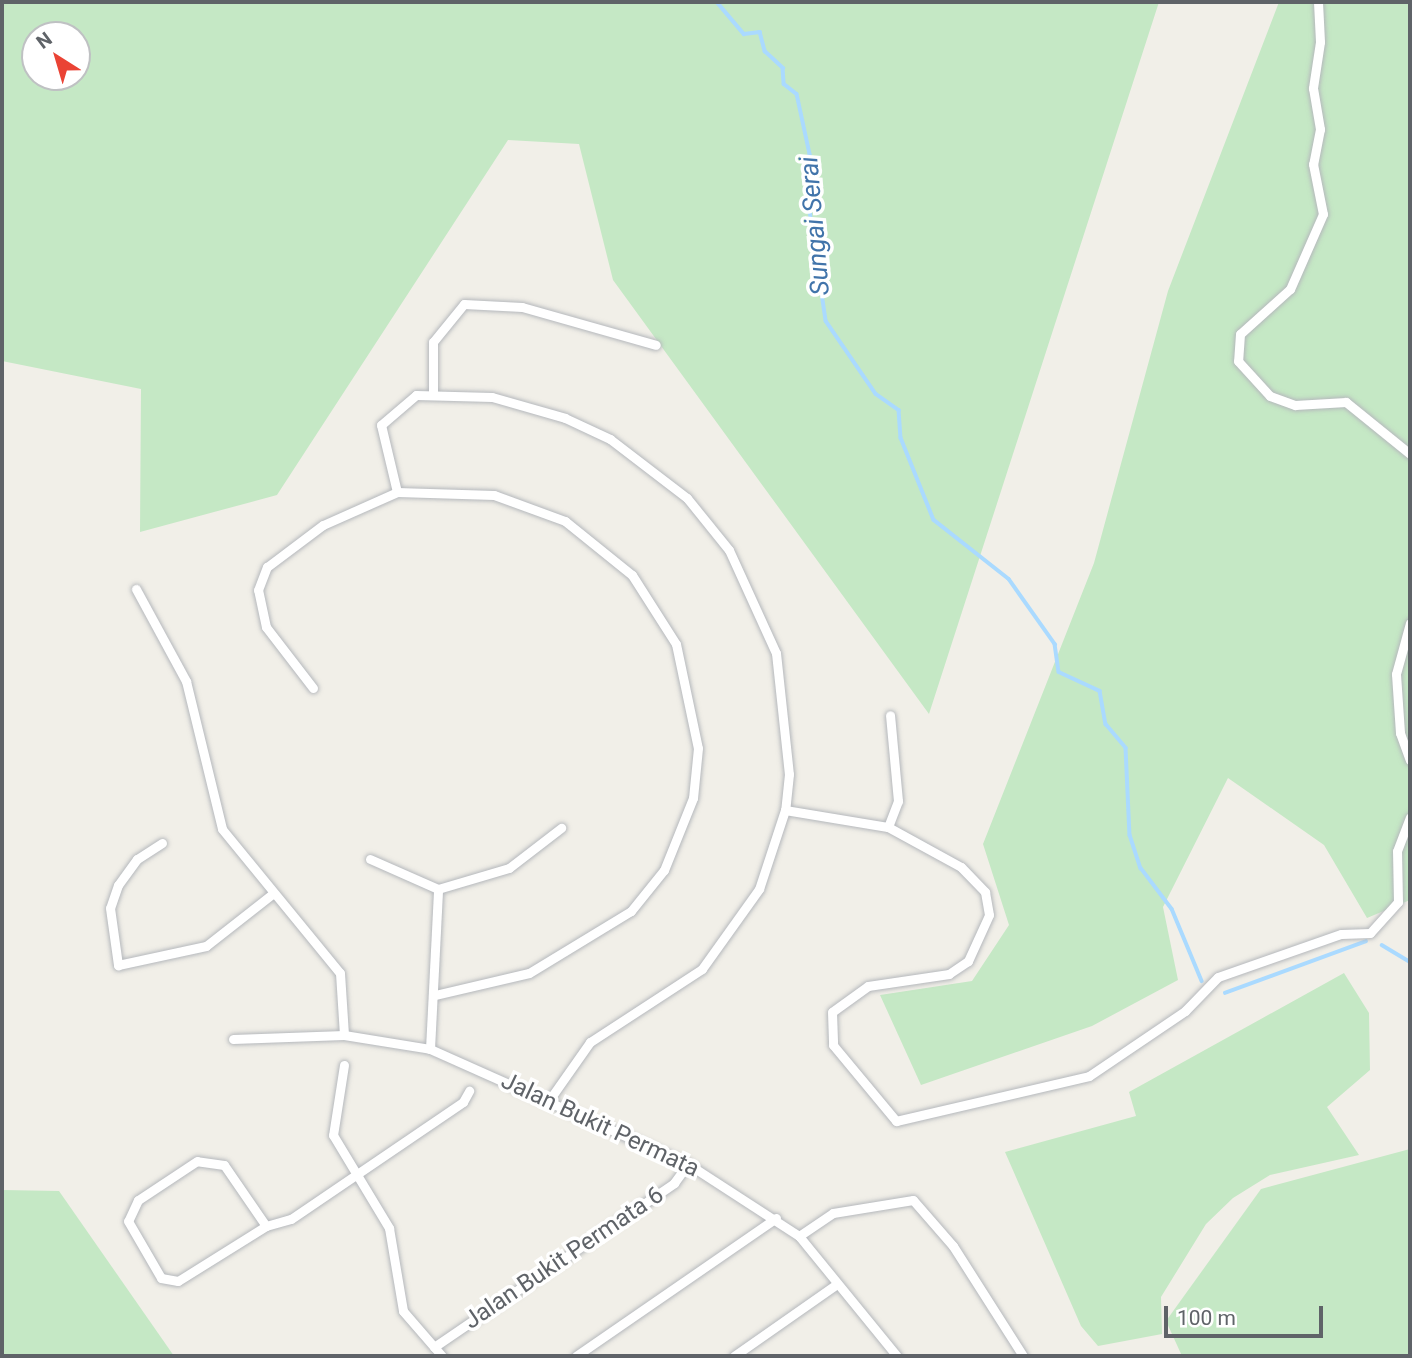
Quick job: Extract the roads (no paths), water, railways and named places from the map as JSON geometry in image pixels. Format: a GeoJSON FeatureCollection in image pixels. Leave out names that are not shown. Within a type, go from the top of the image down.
{"type":"FeatureCollection","features":[{"type":"Feature","properties":{"kind":"street"},"geometry":{"type":"LineString","coordinates":[[1318,2],[1321,29],[1313,88],[1320,129],[1313,164],[1323,214],[1290,289],[1240,334],[1238,361],[1269,397],[1295,405],[1346,402],[1410,454]]}},
{"type":"Feature","properties":{"kind":"street"},"geometry":{"type":"LineString","coordinates":[[433,391],[433,342],[464,304],[522,307],[656,345]]}},
{"type":"Feature","properties":{"kind":"street"},"geometry":{"type":"LineString","coordinates":[[397,492],[381,425],[400,403],[433,391],[530,405],[610,439],[663,476],[705,519],[747,583],[776,653],[789,732],[785,810],[759,888],[720,951],[680,988],[590,1041],[550,1099]]}},
{"type":"Feature","properties":{"kind":"street"},"geometry":{"type":"LineString","coordinates":[[313,688],[266,627],[258,590],[267,567],[323,525],[397,492],[462,490],[519,501],[603,548],[632,575],[668,626],[691,694],[698,748],[693,798],[675,852],[631,911],[529,973],[435,995]]}},
{"type":"Feature","properties":{"kind":"street"},"geometry":{"type":"LineString","coordinates":[[136,589],[186,681],[222,829],[271,895],[340,973],[344,1035]]}},
{"type":"Feature","properties":{"kind":"street"},"geometry":{"type":"LineString","coordinates":[[1410,623],[1396,674],[1399,733],[1410,760]]}},
{"type":"Feature","properties":{"kind":"street"},"geometry":{"type":"LineString","coordinates":[[888,827],[898,802],[890,715]]}},
{"type":"Feature","properties":{"kind":"street"},"geometry":{"type":"LineString","coordinates":[[785,810],[888,827],[973,875],[985,892],[989,915],[968,961],[949,974],[868,986],[832,1012],[833,1045],[896,1121],[1089,1076],[1185,1011],[1218,977],[1341,934],[1370,933],[1398,902],[1396,851],[1410,817]]}},
{"type":"Feature","properties":{"kind":"street"},"geometry":{"type":"LineString","coordinates":[[370,859],[438,889],[509,868],[561,828]]}},
{"type":"Feature","properties":{"kind":"street"},"geometry":{"type":"LineString","coordinates":[[162,843],[137,859],[118,885],[110,908],[118,965],[206,946],[271,895]]}},
{"type":"Feature","properties":{"kind":"street"},"geometry":{"type":"LineString","coordinates":[[430,1049],[435,995],[438,889]]}},
{"type":"Feature","properties":{"kind":"street","name":"Jalan Bukit Permata"},"geometry":{"type":"LineString","coordinates":[[233,1039],[344,1035],[430,1049],[550,1099],[688,1164],[776,1218],[799,1236],[894,1353]]}},
{"type":"Feature","properties":{"kind":"street"},"geometry":{"type":"LineString","coordinates":[[344,1065],[333,1135],[389,1228],[404,1311],[442,1356]]}},
{"type":"Feature","properties":{"kind":"street"},"geometry":{"type":"LineString","coordinates":[[266,1226],[224,1165],[197,1161],[138,1200],[128,1221],[168,1282],[266,1226],[291,1219],[463,1102],[469,1091]]}},
{"type":"Feature","properties":{"kind":"street","name":"Jalan Bukit Permata 6"},"geometry":{"type":"LineString","coordinates":[[434,1347],[674,1183],[688,1164]]}},
{"type":"Feature","properties":{"kind":"street"},"geometry":{"type":"LineString","coordinates":[[799,1236],[833,1213],[914,1200],[953,1246],[1023,1356]]}},
{"type":"Feature","properties":{"kind":"street"},"geometry":{"type":"LineString","coordinates":[[576,1356],[776,1218]]}},
{"type":"Feature","properties":{"kind":"street"},"geometry":{"type":"LineString","coordinates":[[734,1356],[837,1284]]}},
{"type":"Feature","properties":{"kind":"street"},"geometry":{"type":"LineString","coordinates":[[883,1356],[894,1353]]}},
{"type":"Feature","properties":{"kind":"waterway","name":"Sungai Serai"},"geometry":{"type":"LineString","coordinates":[[717,2],[744,34],[760,32],[765,51],[783,68],[784,84],[797,94],[810,154],[809,204],[826,321],[876,394],[899,410],[901,438],[934,520],[1009,579],[1055,644],[1059,672],[1100,691],[1106,724],[1126,748],[1130,835],[1141,868],[1172,909],[1202,981]]}},
{"type":"Feature","properties":{"kind":"waterway","name":"Sungai Serai"},"geometry":{"type":"LineString","coordinates":[[1225,993],[1366,941]]}},
{"type":"Feature","properties":{"kind":"waterway","name":"Sungai Serai"},"geometry":{"type":"LineString","coordinates":[[1382,945],[1410,962]]}}]}
